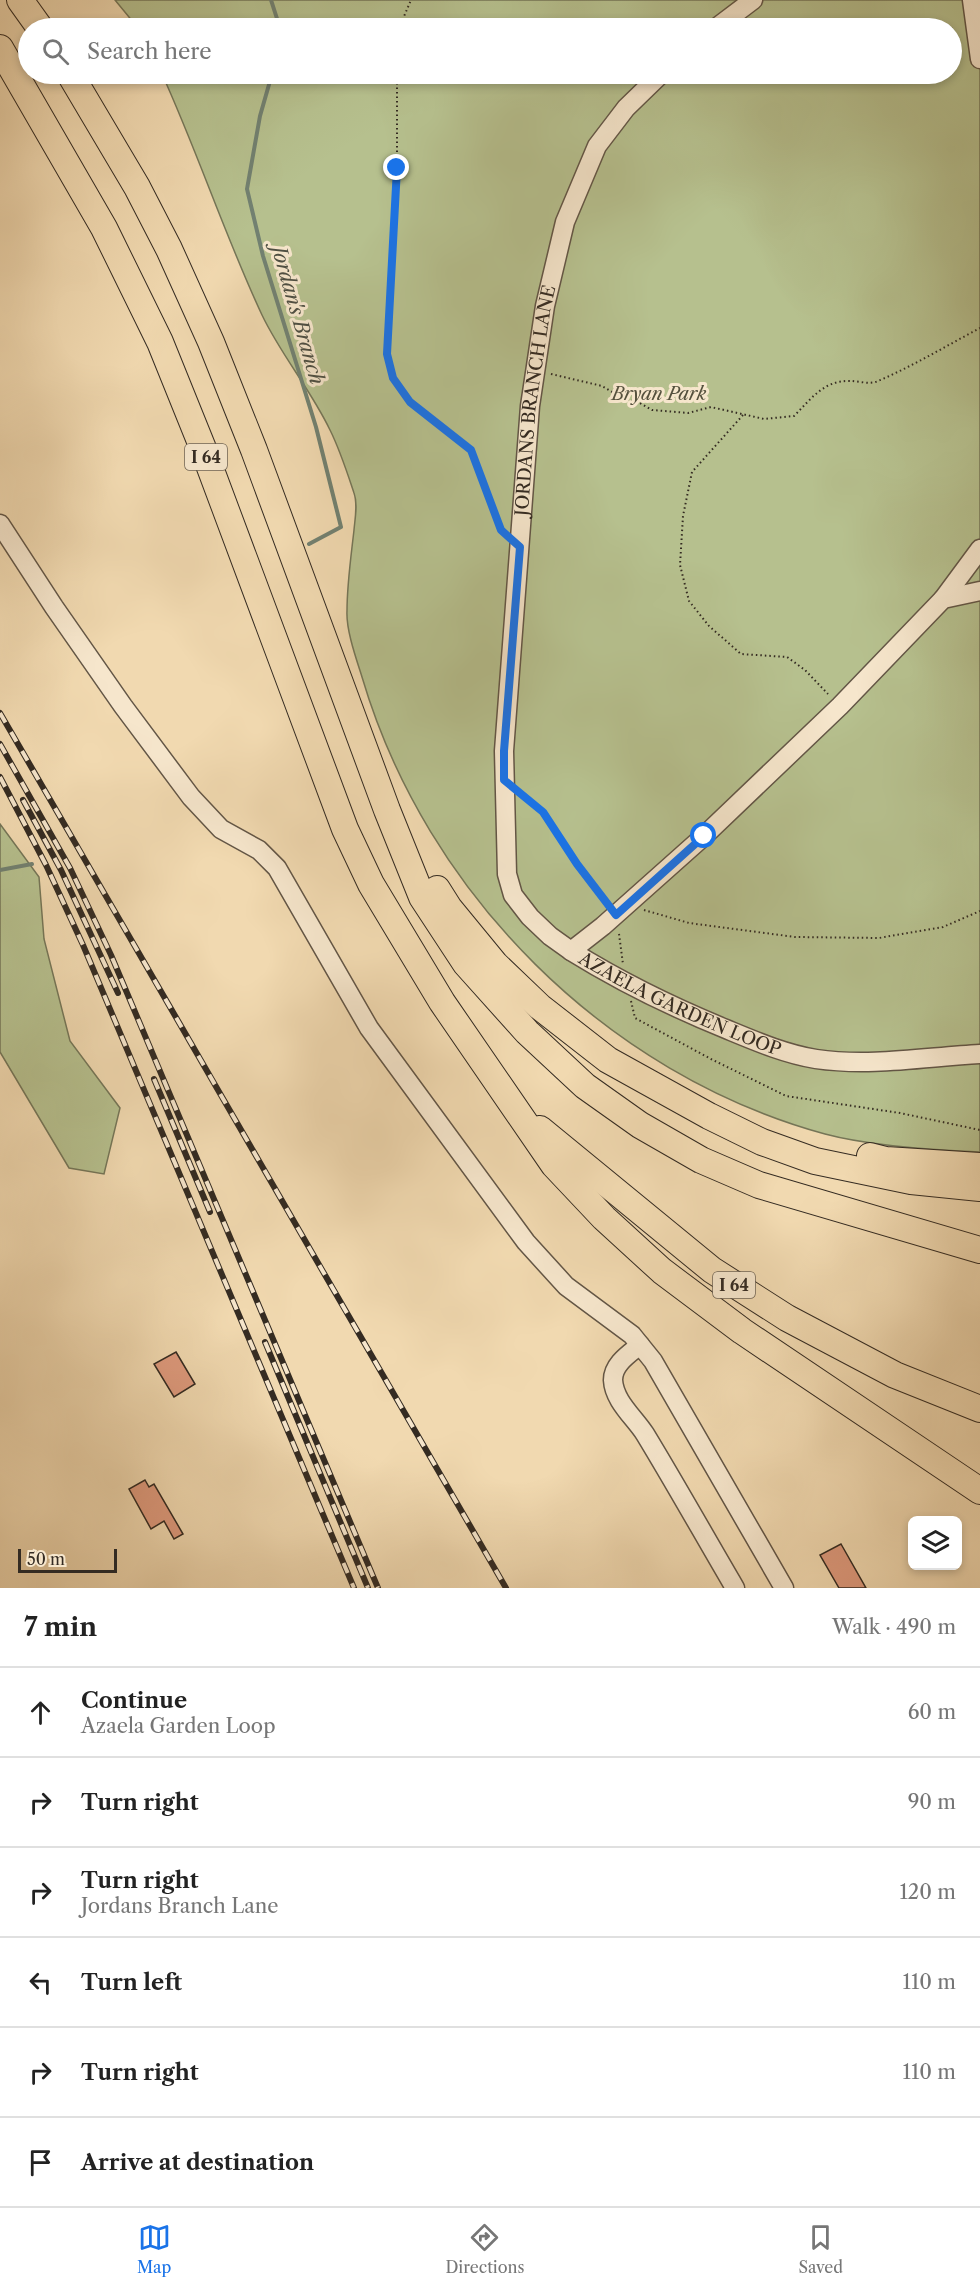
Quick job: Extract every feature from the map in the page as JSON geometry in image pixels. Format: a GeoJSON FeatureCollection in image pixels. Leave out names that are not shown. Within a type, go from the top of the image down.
{"type":"FeatureCollection","features":[{"type":"Feature","properties":{"kind":"highway"},"geometry":{"type":"LineString","coordinates":[[20,0],[33,18]]}},
{"type":"Feature","properties":{"kind":"highway","name":"I 64"},"geometry":{"type":"LineString","coordinates":[[0,48],[18,79]]}},
{"type":"Feature","properties":{"kind":"highway","name":"I 64"},"geometry":{"type":"LineString","coordinates":[[21,84],[104,228],[160,342],[202,446],[325,781],[367,875],[442,1002],[519,1112],[712,1270],[787,1318],[895,1375],[980,1409]]}},
{"type":"Feature","properties":{"kind":"highway","name":"I 64"},"geometry":{"type":"LineString","coordinates":[[76,84],[137,187],[169,249],[212,342],[387,810],[449,908],[495,964],[540,1007],[608,1060],[709,1116],[762,1142],[816,1161],[911,1181],[980,1188]]}},
{"type":"Feature","properties":{"kind":"highway"},"geometry":{"type":"LineString","coordinates":[[387,810],[422,897],[466,964],[527,1032],[585,1086],[640,1125],[701,1160],[759,1185],[980,1250]]}},
{"type":"Feature","properties":{"kind":"highway"},"geometry":{"type":"LineString","coordinates":[[519,1112],[554,1165],[604,1218],[662,1271],[742,1331],[980,1491]]}},
{"type":"Feature","properties":{"kind":"highway"},"geometry":{"type":"LineString","coordinates":[[709,1116],[886,1160],[980,1166]]}},
{"type":"Feature","properties":{"kind":"highway"},"geometry":{"type":"LineString","coordinates":[[957,1475],[980,1498]]}},
{"type":"Feature","properties":{"kind":"street"},"geometry":{"type":"LineString","coordinates":[[729,18],[753,0]]}},
{"type":"Feature","properties":{"kind":"street"},"geometry":{"type":"LineString","coordinates":[[972,0],[980,59]]}},
{"type":"Feature","properties":{"kind":"street","name":"JORDANS BRANCH LANE"},"geometry":{"type":"LineString","coordinates":[[571,951],[550,936],[530,917],[513,895],[507,874],[504,739],[534,370],[564,222],[597,146],[626,108],[651,84]]}},
{"type":"Feature","properties":{"kind":"street"},"geometry":{"type":"LineString","coordinates":[[0,524],[116,698],[191,797],[221,829],[259,850],[277,868],[369,1028],[526,1242],[566,1286],[632,1335],[653,1361],[784,1588]]}},
{"type":"Feature","properties":{"kind":"street","name":"AZAELA GARDEN LOOP"},"geometry":{"type":"LineString","coordinates":[[980,549],[943,599],[840,706],[704,836],[571,951],[665,1004],[764,1044],[801,1056],[856,1062],[980,1054]]}},
{"type":"Feature","properties":{"kind":"street"},"geometry":{"type":"LineString","coordinates":[[943,599],[980,591]]}},
{"type":"Feature","properties":{"kind":"street"},"geometry":{"type":"LineString","coordinates":[[640,1345],[616,1368],[613,1378],[615,1390],[621,1403],[643,1431],[735,1588]]}},
{"type":"Feature","properties":{"kind":"path"},"geometry":{"type":"LineString","coordinates":[[403,18],[411,0]]}},
{"type":"Feature","properties":{"kind":"path"},"geometry":{"type":"LineString","coordinates":[[397,84],[397,168],[387,354],[393,378],[410,402],[471,450],[501,530],[520,547]]}},
{"type":"Feature","properties":{"kind":"path"},"geometry":{"type":"LineString","coordinates":[[534,370],[602,386],[624,399],[640,403],[652,410],[688,413],[711,407],[764,419],[794,416],[814,395],[834,382],[874,383],[980,328]]}},
{"type":"Feature","properties":{"kind":"path"},"geometry":{"type":"LineString","coordinates":[[743,415],[692,472],[683,516],[680,565],[689,601],[709,626],[741,654],[787,657],[805,670],[840,706]]}},
{"type":"Feature","properties":{"kind":"path"},"geometry":{"type":"LineString","coordinates":[[504,780],[543,812],[577,864],[621,910],[689,923],[795,937],[855,938],[879,938],[943,927],[980,911]]}},
{"type":"Feature","properties":{"kind":"path"},"geometry":{"type":"LineString","coordinates":[[621,910],[626,984],[635,1018],[786,1096],[900,1113],[980,1130]]}},
{"type":"Feature","properties":{"kind":"green space","name":"Bryan Park"},"geometry":{"type":"Polygon","coordinates":[[[115,0],[980,0],[980,1152],[901,1147],[861,1142],[825,1134],[745,1106],[669,1068],[599,1020],[535,964],[479,901],[431,832],[391,756],[362,677],[347,619],[348,581],[356,502],[354,493],[334,438],[262,315],[166,84],[962,84],[962,18],[130,18],[115,0]]]}},
{"type":"Feature","properties":{"kind":"green space"},"geometry":{"type":"Polygon","coordinates":[[[0,824],[39,877],[44,939],[70,1041],[120,1108],[104,1174],[69,1168],[0,1052],[0,824]]]}},
{"type":"Feature","properties":{"kind":"building"},"geometry":{"type":"Polygon","coordinates":[[[176,1352],[195,1384],[174,1397],[154,1364],[176,1352]]]}},
{"type":"Feature","properties":{"kind":"building"},"geometry":{"type":"Polygon","coordinates":[[[145,1480],[149,1487],[154,1484],[183,1534],[174,1539],[164,1521],[151,1529],[129,1489],[145,1480]]]}},
{"type":"Feature","properties":{"kind":"building"},"geometry":{"type":"Polygon","coordinates":[[[841,1544],[866,1588],[839,1588],[820,1555],[841,1544]]]}},
{"type":"Feature","properties":{"kind":"waterway","name":"Jordan's Branch"},"geometry":{"type":"LineString","coordinates":[[271,0],[277,18]]}},
{"type":"Feature","properties":{"kind":"waterway","name":"Jordan's Branch"},"geometry":{"type":"LineString","coordinates":[[269,84],[260,116],[247,189],[263,256],[316,427],[341,527],[309,544]]}},
{"type":"Feature","properties":{"kind":"waterway","name":"Jordan's Branch"},"geometry":{"type":"LineString","coordinates":[[0,870],[32,864]]}},
{"type":"Feature","properties":{"kind":"railway"},"geometry":{"type":"LineString","coordinates":[[0,713],[506,1588]]}},
{"type":"Feature","properties":{"kind":"railway"},"geometry":{"type":"LineString","coordinates":[[0,744],[70,868],[111,955],[378,1588]]}},
{"type":"Feature","properties":{"kind":"railway"},"geometry":{"type":"LineString","coordinates":[[0,777],[46,865],[83,945],[354,1588]]}},
{"type":"Feature","properties":{"kind":"railway"},"geometry":{"type":"LineString","coordinates":[[23,800],[61,870],[118,993]]}},
{"type":"Feature","properties":{"kind":"railway"},"geometry":{"type":"LineString","coordinates":[[154,1079],[210,1212]]}},
{"type":"Feature","properties":{"kind":"railway"},"geometry":{"type":"LineString","coordinates":[[265,1342],[368,1588]]}},
{"type":"Feature","properties":{"kind":"route"},"geometry":{"type":"LineString","coordinates":[[397,168],[387,354],[393,378],[410,402],[471,450],[501,530],[520,547],[504,751],[504,780],[543,812],[577,864],[616,915],[704,836]]}}]}
